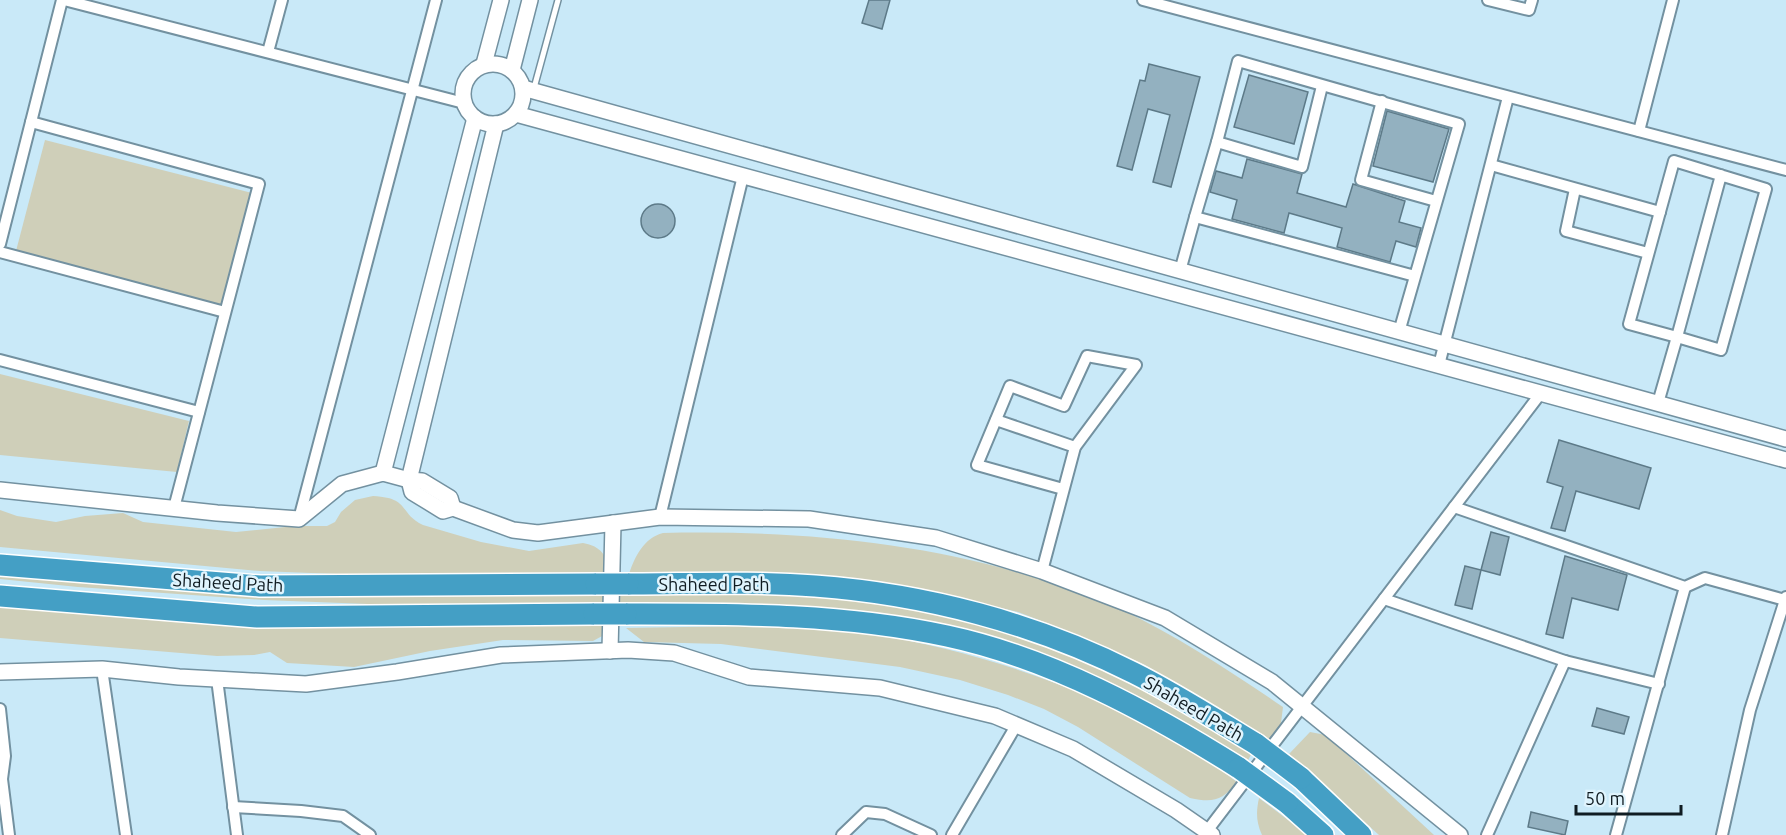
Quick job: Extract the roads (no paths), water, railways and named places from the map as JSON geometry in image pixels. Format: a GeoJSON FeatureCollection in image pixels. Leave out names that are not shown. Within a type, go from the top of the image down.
{"type":"FeatureCollection","features":[{"type":"Feature","properties":{"kind":"highway","name":"Shaheed Path"},"geometry":{"type":"LineString","coordinates":[[0,564],[260,586],[813,585],[902,597],[954,607],[1072,645],[1134,673],[1256,744],[1301,778],[1361,835]]}},
{"type":"Feature","properties":{"kind":"highway","name":"Shaheed Path"},"geometry":{"type":"LineString","coordinates":[[0,596],[257,617],[748,614],[809,617],[892,626],[948,636],[1061,673],[1121,700],[1201,744],[1239,768],[1287,803],[1323,835]]}},
{"type":"Feature","properties":{"kind":"street"},"geometry":{"type":"LineString","coordinates":[[0,244],[63,0],[464,103]]}},
{"type":"Feature","properties":{"kind":"street"},"geometry":{"type":"LineString","coordinates":[[268,52],[282,0]]}},
{"type":"Feature","properties":{"kind":"street"},"geometry":{"type":"LineString","coordinates":[[299,519],[436,0]]}},
{"type":"Feature","properties":{"kind":"street"},"geometry":{"type":"LineString","coordinates":[[484,64],[501,0]]}},
{"type":"Feature","properties":{"kind":"street"},"geometry":{"type":"LineString","coordinates":[[512,70],[530,0]]}},
{"type":"Feature","properties":{"kind":"street"},"geometry":{"type":"LineString","coordinates":[[1143,0],[1786,170]]}},
{"type":"Feature","properties":{"kind":"street"},"geometry":{"type":"LineString","coordinates":[[1488,0],[1529,10],[1532,0]]}},
{"type":"Feature","properties":{"kind":"street"},"geometry":{"type":"LineString","coordinates":[[1639,132],[1673,0]]}},
{"type":"Feature","properties":{"kind":"street"},"geometry":{"type":"LineString","coordinates":[[1180,271],[1218,142],[1238,61],[1382,101],[1459,124],[1399,332]]}},
{"type":"Feature","properties":{"kind":"street"},"geometry":{"type":"LineString","coordinates":[[528,90],[516,114],[502,123],[479,121],[464,103],[463,92],[466,79],[473,71],[484,64],[495,63],[507,66],[516,73],[528,90],[1786,439]]}},
{"type":"Feature","properties":{"kind":"street"},"geometry":{"type":"LineString","coordinates":[[1218,142],[1302,166],[1322,86]]}},
{"type":"Feature","properties":{"kind":"street"},"geometry":{"type":"LineString","coordinates":[[1438,365],[1508,97]]}},
{"type":"Feature","properties":{"kind":"street"},"geometry":{"type":"LineString","coordinates":[[1382,101],[1361,180],[1436,201]]}},
{"type":"Feature","properties":{"kind":"street"},"geometry":{"type":"LineString","coordinates":[[516,114],[1786,460]]}},
{"type":"Feature","properties":{"kind":"street"},"geometry":{"type":"LineString","coordinates":[[383,473],[475,118]]}},
{"type":"Feature","properties":{"kind":"street"},"geometry":{"type":"LineString","coordinates":[[31,122],[259,184],[174,508]]}},
{"type":"Feature","properties":{"kind":"street"},"geometry":{"type":"LineString","coordinates":[[409,480],[496,124]]}},
{"type":"Feature","properties":{"kind":"street"},"geometry":{"type":"LineString","coordinates":[[1674,161],[1721,175],[1766,189],[1721,350],[1629,324],[1674,161]]}},
{"type":"Feature","properties":{"kind":"street"},"geometry":{"type":"LineString","coordinates":[[1491,165],[1660,212]]}},
{"type":"Feature","properties":{"kind":"street"},"geometry":{"type":"LineString","coordinates":[[1658,403],[1721,175]]}},
{"type":"Feature","properties":{"kind":"street"},"geometry":{"type":"LineString","coordinates":[[660,517],[743,176]]}},
{"type":"Feature","properties":{"kind":"street"},"geometry":{"type":"LineString","coordinates":[[1575,189],[1566,231],[1648,253]]}},
{"type":"Feature","properties":{"kind":"street"},"geometry":{"type":"LineString","coordinates":[[1196,217],[1415,276]]}},
{"type":"Feature","properties":{"kind":"street"},"geometry":{"type":"LineString","coordinates":[[0,252],[225,312]]}},
{"type":"Feature","properties":{"kind":"street"},"geometry":{"type":"LineString","coordinates":[[1042,571],[1075,447],[1136,365],[1087,356],[1064,406],[1010,386],[977,465],[1063,489]]}},
{"type":"Feature","properties":{"kind":"street"},"geometry":{"type":"LineString","coordinates":[[0,360],[199,412]]}},
{"type":"Feature","properties":{"kind":"street"},"geometry":{"type":"LineString","coordinates":[[0,672],[102,669],[306,684],[501,655],[610,651],[674,653],[749,676],[880,688],[995,716],[1073,748],[1208,834],[1302,706],[1541,393]]}},
{"type":"Feature","properties":{"kind":"street"},"geometry":{"type":"LineString","coordinates":[[996,420],[1075,447]]}},
{"type":"Feature","properties":{"kind":"street"},"geometry":{"type":"LineString","coordinates":[[0,490],[299,519],[342,484],[383,473],[422,481],[450,498],[453,508],[513,530],[530,532],[660,517],[809,519],[936,538],[1042,571],[1165,618],[1272,682],[1460,835]]}},
{"type":"Feature","properties":{"kind":"street"},"geometry":{"type":"LineString","coordinates":[[1454,507],[1685,586],[1705,578],[1785,598],[1750,710],[1722,835]]}},
{"type":"Feature","properties":{"kind":"street"},"geometry":{"type":"LineString","coordinates":[[610,651],[613,524]]}},
{"type":"Feature","properties":{"kind":"street"},"geometry":{"type":"LineString","coordinates":[[1616,835],[1685,586]]}},
{"type":"Feature","properties":{"kind":"street"},"geometry":{"type":"LineString","coordinates":[[1384,599],[1565,661],[1659,684]]}},
{"type":"Feature","properties":{"kind":"street"},"geometry":{"type":"LineString","coordinates":[[1487,835],[1565,661]]}},
{"type":"Feature","properties":{"kind":"street"},"geometry":{"type":"LineString","coordinates":[[102,669],[126,835]]}},
{"type":"Feature","properties":{"kind":"street"},"geometry":{"type":"LineString","coordinates":[[218,679],[237,835]]}},
{"type":"Feature","properties":{"kind":"street"},"geometry":{"type":"LineString","coordinates":[[0,709],[5,756],[1,779],[9,835]]}},
{"type":"Feature","properties":{"kind":"street"},"geometry":{"type":"LineString","coordinates":[[952,835],[1017,724]]}},
{"type":"Feature","properties":{"kind":"street"},"geometry":{"type":"LineString","coordinates":[[233,807],[302,810],[343,816],[370,835]]}},
{"type":"Feature","properties":{"kind":"street"},"geometry":{"type":"LineString","coordinates":[[842,835],[866,812],[885,814],[931,835]]}},
{"type":"Feature","properties":{"kind":"lane"},"geometry":{"type":"LineString","coordinates":[[528,90],[558,0]]}}]}
